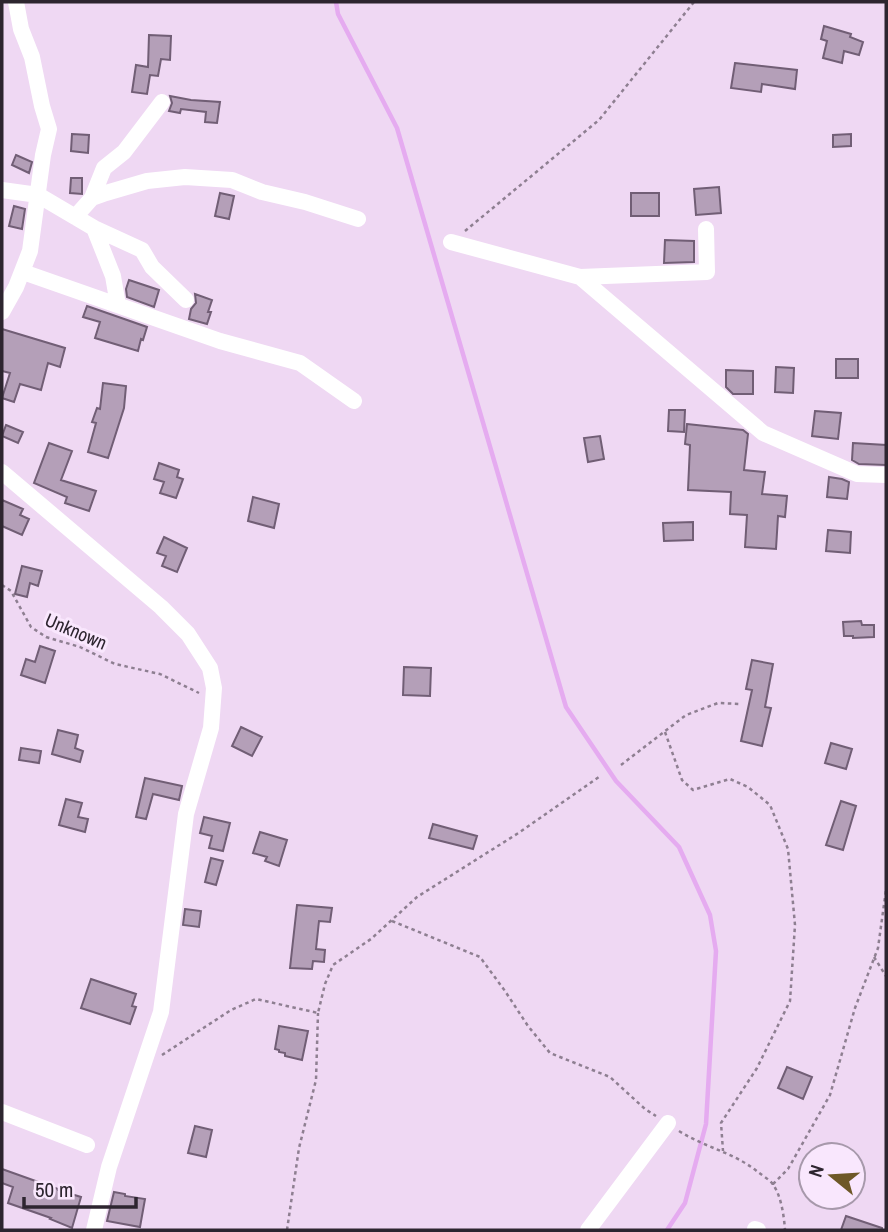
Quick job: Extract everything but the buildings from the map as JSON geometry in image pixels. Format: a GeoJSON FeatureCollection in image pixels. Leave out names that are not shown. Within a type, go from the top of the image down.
{"type":"FeatureCollection","features":[{"type":"Feature","properties":{"kind":"street"},"geometry":{"type":"LineString","coordinates":[[2,312],[30,251],[49,129],[32,57],[20,29],[16,2]]}},
{"type":"Feature","properties":{"kind":"street"},"geometry":{"type":"LineString","coordinates":[[75,217],[92,198],[104,168],[124,152],[162,102]]}},
{"type":"Feature","properties":{"kind":"street"},"geometry":{"type":"LineString","coordinates":[[92,198],[147,181],[185,177],[232,180],[262,192],[358,219]]}},
{"type":"Feature","properties":{"kind":"street"},"geometry":{"type":"LineString","coordinates":[[2,190],[38,195],[94,228],[142,250],[152,267],[186,300]]}},
{"type":"Feature","properties":{"kind":"street"},"geometry":{"type":"LineString","coordinates":[[94,228],[113,276],[118,305]]}},
{"type":"Feature","properties":{"kind":"street"},"geometry":{"type":"LineString","coordinates":[[451,242],[580,277],[708,272],[706,229]]}},
{"type":"Feature","properties":{"kind":"street"},"geometry":{"type":"LineString","coordinates":[[580,277],[763,433],[857,474],[886,475]]}},
{"type":"Feature","properties":{"kind":"street"},"geometry":{"type":"LineString","coordinates":[[14,281],[118,305],[220,341],[300,363],[354,401]]}},
{"type":"Feature","properties":{"kind":"street"},"geometry":{"type":"LineString","coordinates":[[2,472],[161,607],[188,634],[210,668],[214,688],[211,729],[186,814],[160,1012],[109,1167],[94,1230]]}},
{"type":"Feature","properties":{"kind":"street"},"geometry":{"type":"LineString","coordinates":[[2,1112],[87,1145]]}},
{"type":"Feature","properties":{"kind":"street"},"geometry":{"type":"LineString","coordinates":[[588,1230],[668,1123]]}},
{"type":"Feature","properties":{"kind":"path"},"geometry":{"type":"LineString","coordinates":[[451,242],[599,120],[694,2]]}},
{"type":"Feature","properties":{"kind":"path","name":"Unknown"},"geometry":{"type":"LineString","coordinates":[[2,585],[11,591],[31,627],[46,637],[116,664],[160,674],[214,700]]}},
{"type":"Feature","properties":{"kind":"path"},"geometry":{"type":"LineString","coordinates":[[621,765],[686,715],[718,703],[741,704]]}},
{"type":"Feature","properties":{"kind":"path"},"geometry":{"type":"LineString","coordinates":[[665,732],[682,780],[693,790],[730,779],[748,787],[770,806],[788,849],[795,925],[790,1001],[757,1068],[721,1123],[723,1151]]}},
{"type":"Feature","properties":{"kind":"path"},"geometry":{"type":"LineString","coordinates":[[287,1230],[299,1148],[316,1080],[318,1013],[333,965],[371,939],[416,897],[520,832],[599,777]]}},
{"type":"Feature","properties":{"kind":"path"},"geometry":{"type":"LineString","coordinates":[[773,1184],[788,1169],[830,1095],[855,1008],[878,948],[886,890]]}},
{"type":"Feature","properties":{"kind":"path"},"geometry":{"type":"LineString","coordinates":[[391,920],[481,957],[527,1026],[550,1053],[610,1077],[645,1109],[668,1123]]}},
{"type":"Feature","properties":{"kind":"path"},"geometry":{"type":"LineString","coordinates":[[874,957],[886,976]]}},
{"type":"Feature","properties":{"kind":"path"},"geometry":{"type":"LineString","coordinates":[[143,1065],[231,1010],[256,999],[318,1013]]}},
{"type":"Feature","properties":{"kind":"path"},"geometry":{"type":"LineString","coordinates":[[692,1139],[745,1162],[773,1184],[783,1210],[785,1230]]}},
{"type":"Feature","properties":{"kind":"waterway"},"geometry":{"type":"LineString","coordinates":[[336,2],[338,14],[397,128],[566,707],[616,781],[679,847],[710,915],[716,951],[706,1124],[685,1203],[667,1230]]}}]}
